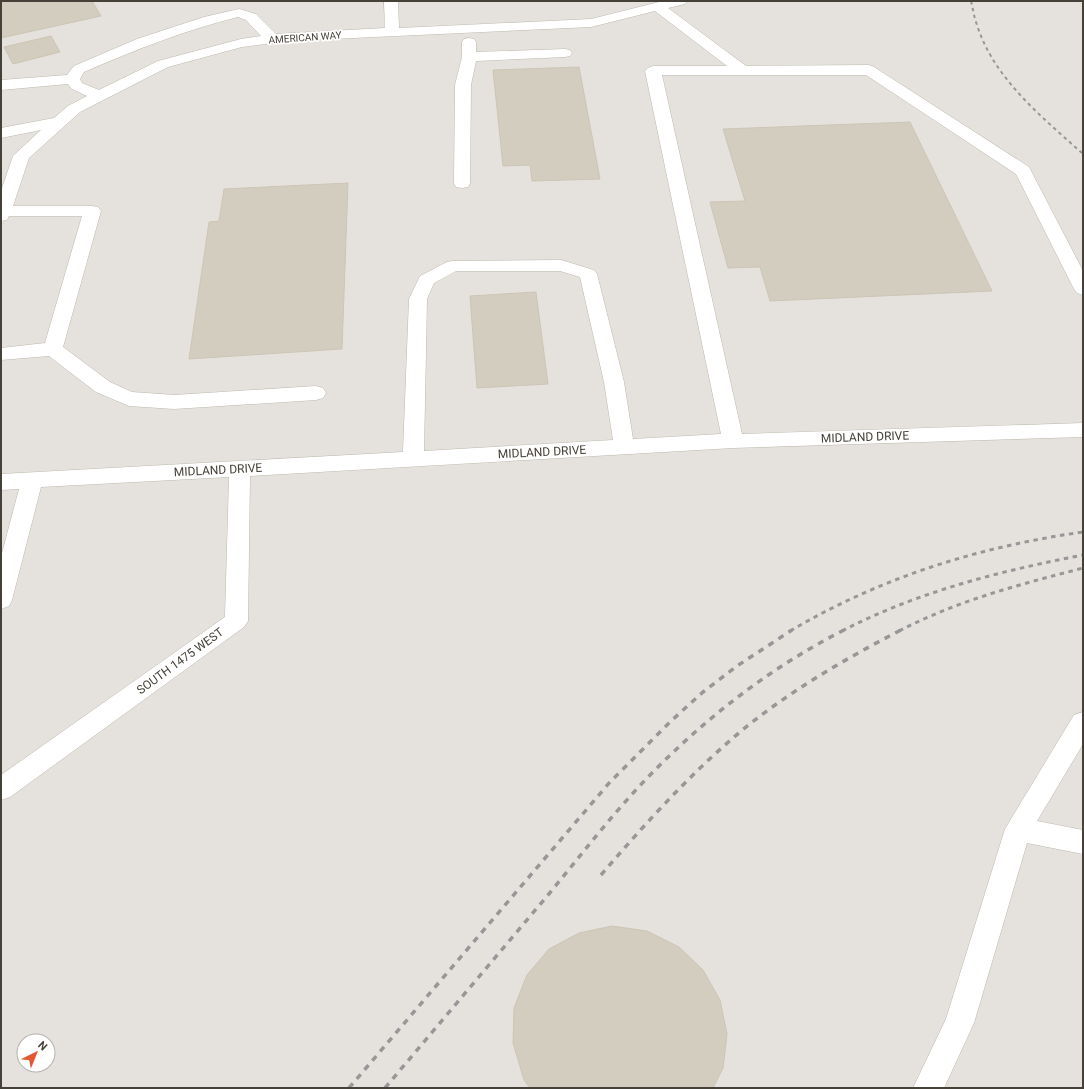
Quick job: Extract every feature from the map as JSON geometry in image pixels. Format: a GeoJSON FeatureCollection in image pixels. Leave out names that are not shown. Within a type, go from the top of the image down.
{"type":"FeatureCollection","features":[{"type":"Feature","properties":{"kind":"street"},"geometry":{"type":"LineString","coordinates":[[391,1],[392,32]]}},
{"type":"Feature","properties":{"kind":"street","name":"AMERICAN WAY"},"geometry":{"type":"LineString","coordinates":[[2,209],[21,156],[74,109],[163,64],[241,43],[272,39],[591,23],[680,1]]}},
{"type":"Feature","properties":{"kind":"street"},"geometry":{"type":"LineString","coordinates":[[222,4],[239,13],[251,17],[272,39]]}},
{"type":"Feature","properties":{"kind":"street"},"geometry":{"type":"LineString","coordinates":[[658,7],[743,71]]}},
{"type":"Feature","properties":{"kind":"street"},"geometry":{"type":"LineString","coordinates":[[72,79],[79,69],[142,42],[209,20],[239,13]]}},
{"type":"Feature","properties":{"kind":"street"},"geometry":{"type":"LineString","coordinates":[[462,183],[463,85],[470,57],[469,29]]}},
{"type":"Feature","properties":{"kind":"street"},"geometry":{"type":"LineString","coordinates":[[470,57],[565,53]]}},
{"type":"Feature","properties":{"kind":"street"},"geometry":{"type":"LineString","coordinates":[[733,441],[653,71],[869,70],[1023,171],[1083,289]]}},
{"type":"Feature","properties":{"kind":"street"},"geometry":{"type":"LineString","coordinates":[[1,85],[72,79]]}},
{"type":"Feature","properties":{"kind":"street"},"geometry":{"type":"LineString","coordinates":[[72,79],[77,86],[100,96]]}},
{"type":"Feature","properties":{"kind":"street"},"geometry":{"type":"LineString","coordinates":[[1,133],[60,121]]}},
{"type":"Feature","properties":{"kind":"street"},"geometry":{"type":"LineString","coordinates":[[2,209],[92,211],[53,349]]}},
{"type":"Feature","properties":{"kind":"street"},"geometry":{"type":"LineString","coordinates":[[413,459],[418,299],[426,280],[453,266],[561,265],[588,274],[614,382],[624,447]]}},
{"type":"Feature","properties":{"kind":"street"},"geometry":{"type":"LineString","coordinates":[[1,354],[53,349],[103,387],[129,399],[174,402],[316,392]]}},
{"type":"Feature","properties":{"kind":"street","name":"MIDLAND DRIVE"},"geometry":{"type":"LineString","coordinates":[[1,482],[733,441],[1083,430]]}},
{"type":"Feature","properties":{"kind":"street","name":"SOUTH 1475 WEST"},"geometry":{"type":"LineString","coordinates":[[1,789],[236,621],[240,469]]}},
{"type":"Feature","properties":{"kind":"street"},"geometry":{"type":"LineString","coordinates":[[1,600],[32,480]]}},
{"type":"Feature","properties":{"kind":"street"},"geometry":{"type":"LineString","coordinates":[[928,1088],[959,1023],[1018,829],[1083,722]]}},
{"type":"Feature","properties":{"kind":"street"},"geometry":{"type":"LineString","coordinates":[[1018,829],[1083,842]]}},
{"type":"Feature","properties":{"kind":"shaded area"},"geometry":{"type":"Polygon","coordinates":[[[1,1],[1083,1],[1083,1088],[1,1088],[1,1]]]}},
{"type":"Feature","properties":{"kind":"building"},"geometry":{"type":"Polygon","coordinates":[[[1,1],[92,1],[101,16],[1,38],[1,1]]]}},
{"type":"Feature","properties":{"kind":"building"},"geometry":{"type":"Polygon","coordinates":[[[51,36],[60,52],[13,64],[4,47],[51,36]]]}},
{"type":"Feature","properties":{"kind":"building"},"geometry":{"type":"Polygon","coordinates":[[[579,67],[600,179],[532,181],[530,165],[503,166],[493,70],[579,67]]]}},
{"type":"Feature","properties":{"kind":"building"},"geometry":{"type":"Polygon","coordinates":[[[910,122],[992,291],[770,301],[760,267],[728,268],[710,202],[745,201],[723,129],[910,122]]]}},
{"type":"Feature","properties":{"kind":"building"},"geometry":{"type":"Polygon","coordinates":[[[348,183],[342,349],[189,359],[209,222],[219,221],[224,189],[348,183]]]}},
{"type":"Feature","properties":{"kind":"building"},"geometry":{"type":"Polygon","coordinates":[[[536,292],[548,384],[477,388],[470,296],[536,292]]]}},
{"type":"Feature","properties":{"kind":"building"},"geometry":{"type":"Polygon","coordinates":[[[612,926],[647,931],[679,947],[703,970],[720,1000],[727,1034],[723,1068],[713,1088],[530,1088],[524,1080],[513,1043],[514,1008],[527,975],[549,949],[579,933],[612,926]]]}},
{"type":"Feature","properties":{"kind":"railway"},"geometry":{"type":"LineString","coordinates":[[971,1],[976,22],[985,45],[1007,80],[1036,111],[1083,154]]}},
{"type":"Feature","properties":{"kind":"railway"},"geometry":{"type":"LineString","coordinates":[[790,631],[860,595],[895,580],[932,567],[1006,546],[1083,532]]}},
{"type":"Feature","properties":{"kind":"railway"},"geometry":{"type":"LineString","coordinates":[[844,630],[870,617],[900,605],[960,584],[1021,568],[1083,555]]}},
{"type":"Feature","properties":{"kind":"railway"},"geometry":{"type":"LineString","coordinates":[[901,630],[944,610],[989,594],[1083,568]]}},
{"type":"Feature","properties":{"kind":"railway"},"geometry":{"type":"LineString","coordinates":[[349,1088],[610,782],[671,721],[703,692],[737,666],[792,630]]}},
{"type":"Feature","properties":{"kind":"railway"},"geometry":{"type":"LineString","coordinates":[[385,1088],[612,817],[657,768],[706,723],[758,682],[786,663],[844,630]]}},
{"type":"Feature","properties":{"kind":"railway"},"geometry":{"type":"LineString","coordinates":[[601,875],[703,765],[758,717],[818,677],[901,630]]}}]}
